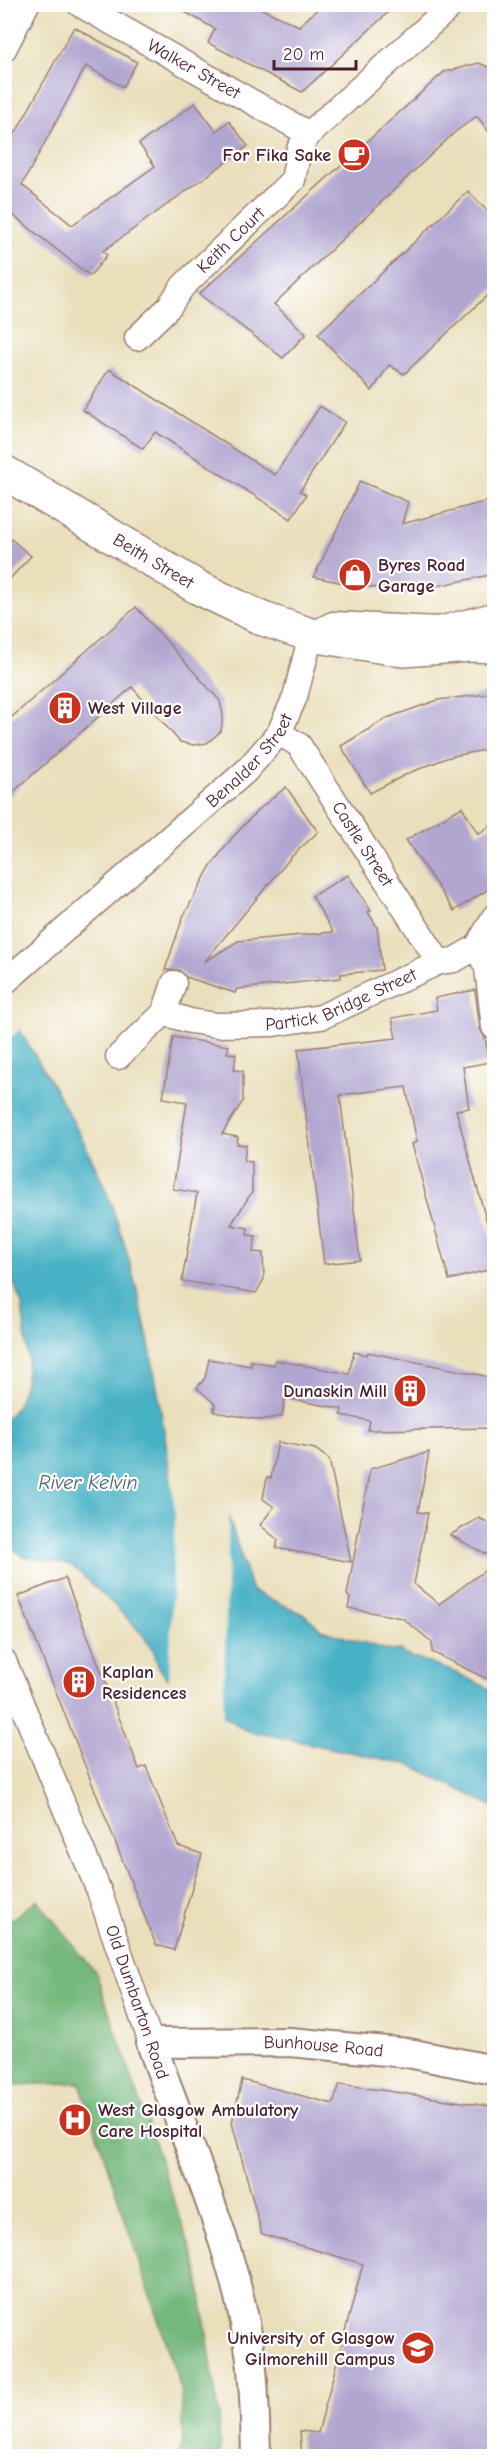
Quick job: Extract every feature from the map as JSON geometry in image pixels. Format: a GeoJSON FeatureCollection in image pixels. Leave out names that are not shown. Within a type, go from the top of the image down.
{"type":"FeatureCollection","features":[{"type":"Feature","properties":{"kind":"main road","name":"Beith Street"},"geometry":{"type":"LineString","coordinates":[[4,472],[197,587],[263,619],[311,635],[403,650],[471,645],[495,646]]}},
{"type":"Feature","properties":{"kind":"street"},"geometry":{"type":"LineString","coordinates":[[4,49],[27,4]]}},
{"type":"Feature","properties":{"kind":"street","name":"Walker Street"},"geometry":{"type":"LineString","coordinates":[[79,4],[309,134]]}},
{"type":"Feature","properties":{"kind":"street"},"geometry":{"type":"LineString","coordinates":[[309,134],[453,4]]}},
{"type":"Feature","properties":{"kind":"street","name":"Keith Court"},"geometry":{"type":"LineString","coordinates":[[137,338],[168,308],[183,286],[293,180],[299,149],[309,134]]}},
{"type":"Feature","properties":{"kind":"street"},"geometry":{"type":"LineString","coordinates":[[311,635],[333,624],[440,629],[495,615]]}},
{"type":"Feature","properties":{"kind":"street","name":"Benalder Street"},"geometry":{"type":"LineString","coordinates":[[4,983],[246,771],[279,733],[295,696],[311,635]]}},
{"type":"Feature","properties":{"kind":"street","name":"Castle Street"},"geometry":{"type":"LineString","coordinates":[[279,733],[299,745],[439,962]]}},
{"type":"Feature","properties":{"kind":"street"},"geometry":{"type":"LineString","coordinates":[[495,917],[477,947],[487,968],[495,1027]]}},
{"type":"Feature","properties":{"kind":"street","name":"Partick Bridge Street"},"geometry":{"type":"LineString","coordinates":[[164,1013],[190,1022],[216,1025],[273,1024],[321,1017],[439,962],[454,960],[477,947]]}},
{"type":"Feature","properties":{"kind":"street"},"geometry":{"type":"LineString","coordinates":[[118,1057],[164,1013],[174,983]]}},
{"type":"Feature","properties":{"kind":"street","name":"Old Dumbarton Road"},"geometry":{"type":"LineString","coordinates":[[4,1662],[99,1891],[229,2259],[249,2350],[255,2405],[256,2457]]}},
{"type":"Feature","properties":{"kind":"street","name":"Bunhouse Road"},"geometry":{"type":"LineString","coordinates":[[151,2043],[290,2042],[408,2053],[495,2070]]}},
{"type":"Feature","properties":{"kind":"green space"},"geometry":{"type":"Polygon","coordinates":[[[37,1900],[96,1973],[197,2268],[219,2416],[220,2456],[178,2456],[183,2443],[181,2389],[80,2083],[5,2085],[5,1924],[37,1900]]]}},
{"type":"Feature","properties":{"kind":"water","name":"River Kelvin"},"geometry":{"type":"Polygon","coordinates":[[[4,1003],[76,1127],[111,1204],[141,1306],[161,1409],[171,1479],[223,1499],[252,1591],[306,1615],[321,1630],[391,1651],[401,1650],[403,1654],[452,1671],[494,1691],[494,1807],[411,1765],[245,1730],[167,1678],[159,1669],[154,1651],[142,1634],[71,1565],[23,1556],[15,1550],[5,1529],[5,1418],[17,1406],[25,1384],[28,1360],[22,1305],[5,1260],[4,1003]]]}},
{"type":"Feature","properties":{"kind":"pier"},"geometry":{"type":"Polygon","coordinates":[[[4,1000],[22,1028],[5,1042],[4,1042],[4,1000]]]}},
{"type":"Feature","properties":{"kind":"pier"},"geometry":{"type":"Polygon","coordinates":[[[167,1430],[174,1477],[224,1496],[229,1510],[223,1719],[169,1683],[175,1513],[167,1430]]]}},
{"type":"Feature","properties":{"kind":"building"},"geometry":{"type":"Polygon","coordinates":[[[171,4],[251,4],[299,26],[323,4],[397,4],[302,92],[208,43],[215,29],[171,4]]]}},
{"type":"Feature","properties":{"kind":"building"},"geometry":{"type":"Polygon","coordinates":[[[74,27],[137,62],[123,87],[86,66],[22,185],[72,225],[155,166],[139,144],[195,103],[216,131],[229,121],[248,146],[103,251],[107,255],[90,276],[9,212],[4,222],[4,154],[74,27]]]}},
{"type":"Feature","properties":{"kind":"building"},"geometry":{"type":"Polygon","coordinates":[[[479,63],[495,70],[495,140],[477,116],[455,132],[274,304],[306,334],[283,358],[199,294],[444,72],[479,63]]]}},
{"type":"Feature","properties":{"kind":"building"},"geometry":{"type":"Polygon","coordinates":[[[468,191],[495,219],[495,288],[404,374],[389,365],[372,391],[318,334],[468,191]]]}},
{"type":"Feature","properties":{"kind":"building"},"geometry":{"type":"Polygon","coordinates":[[[109,369],[275,475],[320,406],[345,422],[300,491],[306,495],[291,519],[155,432],[143,449],[83,410],[109,369]]]}},
{"type":"Feature","properties":{"kind":"building"},"geometry":{"type":"Polygon","coordinates":[[[360,481],[408,502],[402,524],[495,499],[495,574],[413,591],[358,586],[314,577],[360,481]]]}},
{"type":"Feature","properties":{"kind":"building"},"geometry":{"type":"Polygon","coordinates":[[[4,533],[31,556],[4,585],[4,533]]]}},
{"type":"Feature","properties":{"kind":"building","name":"West Village"},"geometry":{"type":"Polygon","coordinates":[[[136,607],[220,701],[223,715],[221,731],[207,743],[194,745],[180,742],[132,687],[4,800],[4,724],[136,607]]]}},
{"type":"Feature","properties":{"kind":"building"},"geometry":{"type":"Polygon","coordinates":[[[495,693],[495,748],[449,757],[409,773],[370,793],[341,746],[387,718],[438,700],[495,693]]]}},
{"type":"Feature","properties":{"kind":"building"},"geometry":{"type":"Polygon","coordinates":[[[286,787],[318,832],[292,856],[204,962],[238,941],[333,932],[312,896],[348,875],[371,911],[368,912],[377,927],[382,970],[341,974],[341,978],[237,989],[235,993],[186,977],[179,970],[165,970],[183,917],[210,867],[257,811],[286,787]]]}},
{"type":"Feature","properties":{"kind":"building"},"geometry":{"type":"Polygon","coordinates":[[[462,807],[478,834],[495,823],[495,885],[454,911],[406,840],[462,807]]]}},
{"type":"Feature","properties":{"kind":"building"},"geometry":{"type":"Polygon","coordinates":[[[475,990],[480,1029],[485,1038],[490,1062],[463,1067],[469,1108],[456,1110],[495,1252],[495,1268],[449,1280],[412,1144],[417,1142],[406,1087],[340,1095],[360,1260],[324,1264],[298,1049],[396,1038],[392,1018],[437,1010],[435,998],[475,990]]]}},
{"type":"Feature","properties":{"kind":"building"},"geometry":{"type":"Polygon","coordinates":[[[173,1037],[229,1046],[227,1053],[236,1054],[234,1070],[243,1071],[243,1101],[222,1134],[238,1137],[237,1144],[246,1145],[244,1161],[252,1162],[252,1192],[231,1225],[248,1228],[247,1235],[256,1236],[253,1252],[263,1253],[264,1279],[256,1293],[182,1281],[197,1193],[173,1189],[187,1102],[163,1098],[173,1037]]]}},
{"type":"Feature","properties":{"kind":"building","name":"Dunaskin Mill"},"geometry":{"type":"Polygon","coordinates":[[[354,1352],[367,1355],[368,1352],[495,1378],[495,1428],[368,1430],[370,1421],[341,1415],[342,1409],[285,1398],[282,1416],[261,1420],[214,1412],[215,1404],[197,1388],[205,1378],[209,1359],[251,1366],[251,1361],[274,1365],[275,1360],[349,1374],[354,1352]]]}},
{"type":"Feature","properties":{"kind":"building"},"geometry":{"type":"Polygon","coordinates":[[[278,1442],[315,1449],[329,1459],[351,1562],[276,1548],[278,1540],[260,1525],[274,1507],[263,1499],[267,1477],[271,1478],[278,1442]]]}},
{"type":"Feature","properties":{"kind":"building"},"geometry":{"type":"Polygon","coordinates":[[[429,1452],[418,1512],[428,1513],[414,1584],[439,1604],[495,1563],[495,1683],[432,1652],[432,1642],[402,1618],[348,1608],[350,1598],[347,1595],[370,1469],[429,1452]]]}},
{"type":"Feature","properties":{"kind":"building"},"geometry":{"type":"Polygon","coordinates":[[[479,1518],[495,1526],[495,1559],[450,1535],[479,1518]]]}},
{"type":"Feature","properties":{"kind":"building"},"geometry":{"type":"Polygon","coordinates":[[[65,1578],[139,1769],[146,1766],[178,1846],[202,1854],[174,1950],[156,1945],[18,1596],[65,1578]]]}},
{"type":"Feature","properties":{"kind":"building","name":"University of Glasgow Gilmorehill Campus"},"geometry":{"type":"Polygon","coordinates":[[[242,2080],[333,2104],[340,2084],[495,2107],[495,2457],[302,2457],[300,2431],[318,2433],[363,2264],[262,2234],[232,2123],[242,2080]]]}},
{"type":"Feature","properties":{"kind":"place","name":"For Fika Sake"},"geometry":{"type":"Point","coordinates":[354,155]}},
{"type":"Feature","properties":{"kind":"place","name":"Byres Road Garage"},"geometry":{"type":"Point","coordinates":[355,575]}},
{"type":"Feature","properties":{"kind":"place","name":"West Village"},"geometry":{"type":"Point","coordinates":[65,708]}},
{"type":"Feature","properties":{"kind":"place","name":"Dunaskin Mill"},"geometry":{"type":"Point","coordinates":[410,1391]}},
{"type":"Feature","properties":{"kind":"place","name":"Kaplan Residences"},"geometry":{"type":"Point","coordinates":[79,1682]}},
{"type":"Feature","properties":{"kind":"place","name":"West Glasgow Ambulatory Care Hospital"},"geometry":{"type":"Point","coordinates":[75,2120]}},
{"type":"Feature","properties":{"kind":"place","name":"University of Glasgow Gilmorehill Campus"},"geometry":{"type":"Point","coordinates":[418,2348]}}]}
